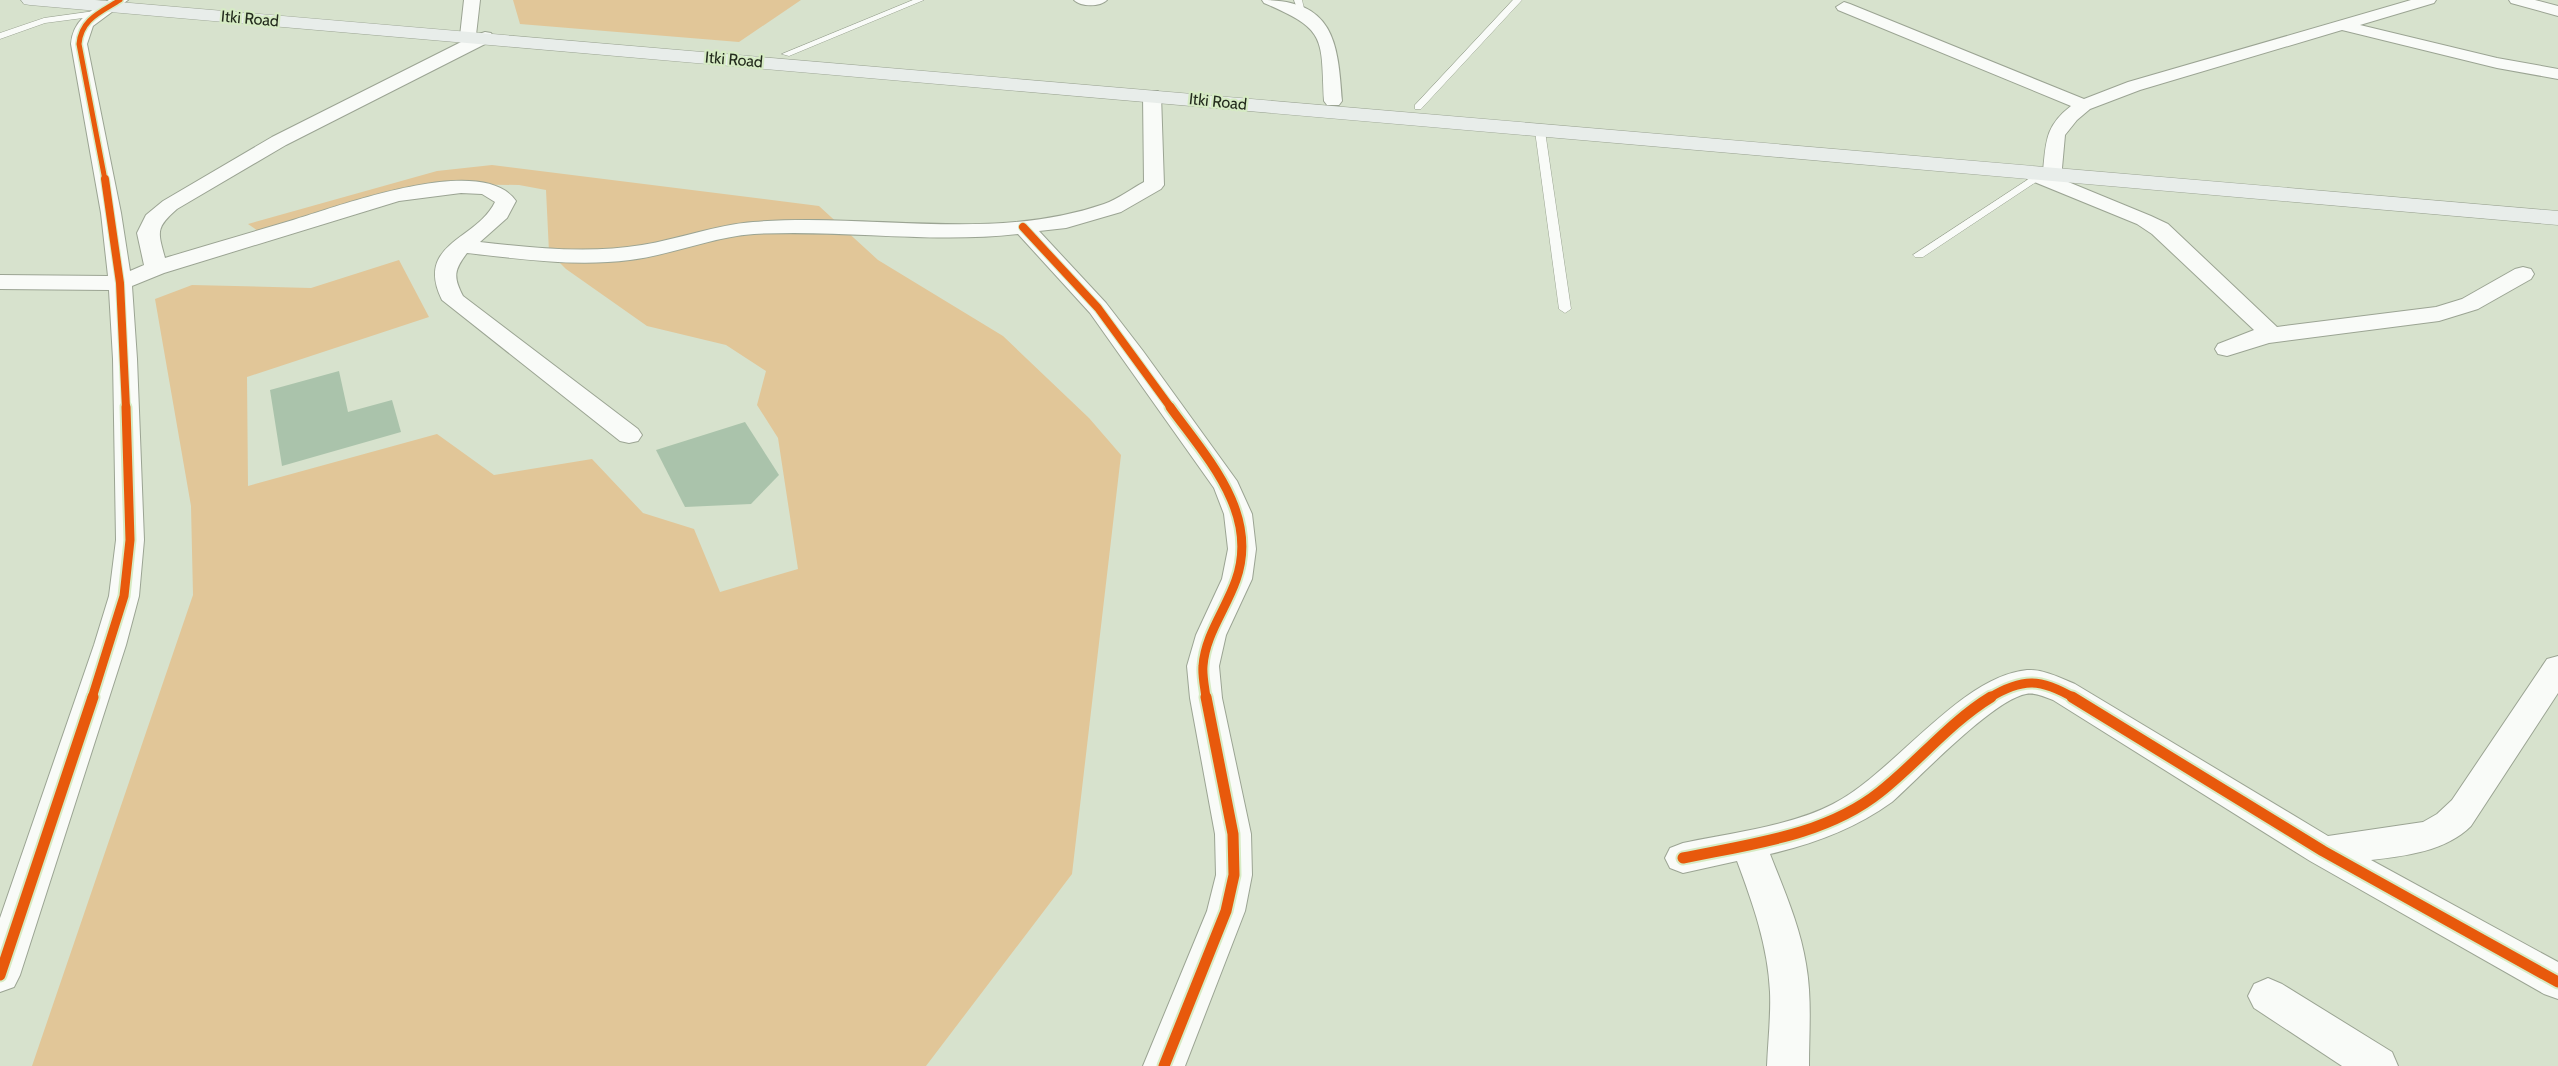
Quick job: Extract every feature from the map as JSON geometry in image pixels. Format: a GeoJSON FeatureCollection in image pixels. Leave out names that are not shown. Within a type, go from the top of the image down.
{"type":"FeatureCollection","features":[{"type":"Feature","properties":{"kind":"main road","name":"Itki Road"},"geometry":{"type":"LineString","coordinates":[[30,0],[474,34],[1152,95],[1442,116]]}},
{"type":"Feature","properties":{"kind":"main road"},"geometry":{"type":"LineString","coordinates":[[143,0],[474,34],[786,54],[1418,107],[1442,116],[2558,218]]}},
{"type":"Feature","properties":{"kind":"main road"},"geometry":{"type":"LineString","coordinates":[[1514,122],[1540,131],[2041,171],[2558,205]]}},
{"type":"Feature","properties":{"kind":"street"},"geometry":{"type":"LineString","coordinates":[[156,268],[148,233],[153,219],[170,205],[279,141],[474,34],[472,0]]}},
{"type":"Feature","properties":{"kind":"street"},"geometry":{"type":"LineString","coordinates":[[1082,0],[1099,0]]}},
{"type":"Feature","properties":{"kind":"street"},"geometry":{"type":"LineString","coordinates":[[1270,0],[1300,8],[1324,34],[1328,45],[1334,101]]}},
{"type":"Feature","properties":{"kind":"street"},"geometry":{"type":"LineString","coordinates":[[2265,336],[2266,329],[2160,229],[2041,171],[2056,135],[2070,116],[2084,105],[2134,86],[2428,0]]}},
{"type":"Feature","properties":{"kind":"street"},"geometry":{"type":"LineString","coordinates":[[2517,0],[2558,11]]}},
{"type":"Feature","properties":{"kind":"street"},"geometry":{"type":"LineString","coordinates":[[0,975],[110,645],[124,596],[130,540],[120,283],[111,213],[78,44],[78,32],[85,22],[109,7]]}},
{"type":"Feature","properties":{"kind":"street"},"geometry":{"type":"LineString","coordinates":[[1844,7],[2084,105]]}},
{"type":"Feature","properties":{"kind":"street"},"geometry":{"type":"LineString","coordinates":[[2341,25],[2497,63],[2558,74]]}},
{"type":"Feature","properties":{"kind":"street"},"geometry":{"type":"LineString","coordinates":[[461,246],[564,258],[631,254],[752,228],[987,230],[1065,221],[1102,212],[1138,197],[1154,185],[1152,95]]}},
{"type":"Feature","properties":{"kind":"street"},"geometry":{"type":"LineString","coordinates":[[0,282],[120,283],[156,268],[396,195],[434,188],[468,187],[494,191],[506,201],[500,214],[461,246],[445,267],[445,284],[453,300],[629,435]]}},
{"type":"Feature","properties":{"kind":"street"},"geometry":{"type":"LineString","coordinates":[[1023,227],[1098,308],[1127,346],[1227,487],[1238,514],[1242,549],[1238,579],[1211,635],[1203,666],[1206,698],[1233,834],[1234,874],[1226,911],[1164,1066]]}},
{"type":"Feature","properties":{"kind":"street"},"geometry":{"type":"LineString","coordinates":[[2227,349],[2265,336],[2439,314],[2470,304],[2523,274]]}},
{"type":"Feature","properties":{"kind":"street"},"geometry":{"type":"LineString","coordinates":[[2323,851],[2420,837],[2442,829],[2456,819],[2467,806],[2558,667]]}},
{"type":"Feature","properties":{"kind":"street"},"geometry":{"type":"LineString","coordinates":[[1683,858],[1795,833],[1862,806],[1898,779],[1970,712],[2009,686],[2026,681],[2044,684],[2064,692],[2323,851],[2558,982]]}},
{"type":"Feature","properties":{"kind":"street"},"geometry":{"type":"LineString","coordinates":[[1748,843],[1770,900],[1784,949],[1790,984],[1788,1066]]}},
{"type":"Feature","properties":{"kind":"street"},"geometry":{"type":"LineString","coordinates":[[2268,996],[2377,1066]]}},
{"type":"Feature","properties":{"kind":"lane"},"geometry":{"type":"LineString","coordinates":[[786,54],[920,0]]}},
{"type":"Feature","properties":{"kind":"lane"},"geometry":{"type":"LineString","coordinates":[[1418,107],[1518,0]]}},
{"type":"Feature","properties":{"kind":"lane"},"geometry":{"type":"LineString","coordinates":[[0,36],[44,21],[109,7]]}},
{"type":"Feature","properties":{"kind":"lane"},"geometry":{"type":"LineString","coordinates":[[1540,131],[1565,309]]}},
{"type":"Feature","properties":{"kind":"lane"},"geometry":{"type":"LineString","coordinates":[[1919,255],[2041,171]]}},
{"type":"Feature","properties":{"kind":"shaded area"},"geometry":{"type":"Polygon","coordinates":[[[513,0],[801,0],[739,42],[520,24],[513,0]]]}},
{"type":"Feature","properties":{"kind":"shaded area"},"geometry":{"type":"Polygon","coordinates":[[[492,165],[819,206],[878,260],[1003,336],[1089,418],[1121,455],[1072,874],[926,1066],[32,1066],[193,595],[191,506],[155,299],[192,285],[311,288],[399,260],[429,317],[247,377],[248,486],[437,434],[494,475],[592,459],[643,513],[694,529],[720,592],[798,569],[778,438],[757,405],[766,371],[726,345],[647,326],[566,269],[549,252],[546,190],[519,185],[447,184],[261,233],[248,224],[437,171],[492,165]]]}},
{"type":"Feature","properties":{"kind":"building"},"geometry":{"type":"Polygon","coordinates":[[[339,371],[348,412],[392,400],[401,432],[282,466],[270,390],[339,371]]]}},
{"type":"Feature","properties":{"kind":"building"},"geometry":{"type":"Polygon","coordinates":[[[745,422],[779,475],[751,504],[685,507],[656,450],[745,422]]]}},
{"type":"Feature","properties":{"kind":"cycle path"},"geometry":{"type":"LineString","coordinates":[[0,975],[110,645],[124,596],[130,540],[125,359],[120,283],[111,213],[79,44],[82,28],[87,22],[120,0]]}},
{"type":"Feature","properties":{"kind":"cycle path"},"geometry":{"type":"LineString","coordinates":[[1023,227],[1098,308],[1134,356],[1227,487],[1238,514],[1242,549],[1237,579],[1211,635],[1203,666],[1206,698],[1233,834],[1234,875],[1226,911],[1164,1066]]}},
{"type":"Feature","properties":{"kind":"cycle path"},"geometry":{"type":"LineString","coordinates":[[1683,858],[1798,832],[1842,816],[1880,792],[1986,700],[2006,688],[2025,682],[2035,682],[2064,692],[2323,851],[2558,982]]}}]}
